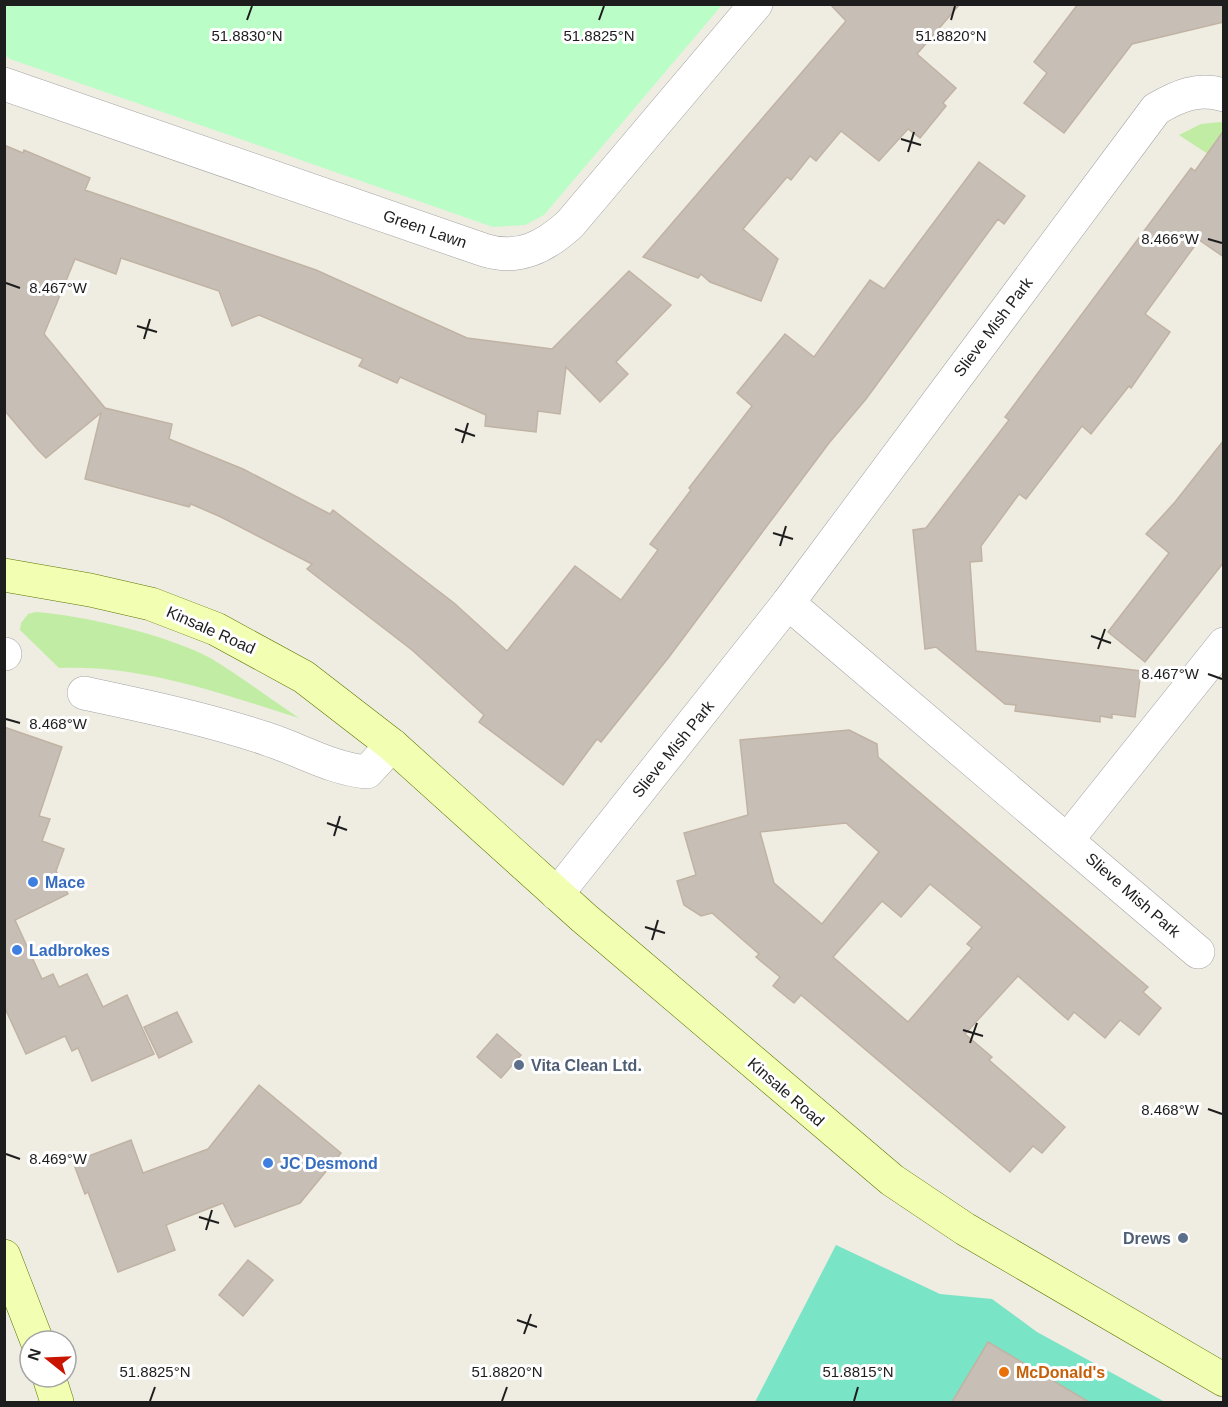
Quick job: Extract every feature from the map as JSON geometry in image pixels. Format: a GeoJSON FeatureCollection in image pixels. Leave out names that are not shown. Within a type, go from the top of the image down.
{"type":"FeatureCollection","features":[{"type":"Feature","properties":{"kind":"street","name":"Green Lawn"},"geometry":{"type":"LineString","coordinates":[[4,84],[490,252],[512,254],[534,250],[553,240],[570,224],[756,4]]}},
{"type":"Feature","properties":{"kind":"street","name":"Slieve Mish Park"},"geometry":{"type":"LineString","coordinates":[[557,894],[788,603],[1156,109],[1186,93],[1215,92],[1224,95]]}},
{"type":"Feature","properties":{"kind":"street","name":"Kinsale Road"},"geometry":{"type":"LineString","coordinates":[[4,575],[121,596],[151,604],[216,629],[304,677],[392,745],[557,894],[892,1180],[964,1229],[1224,1380]]}},
{"type":"Feature","properties":{"kind":"street","name":"Slieve Mish Park"},"geometry":{"type":"LineString","coordinates":[[788,603],[1198,952]]}},
{"type":"Feature","properties":{"kind":"street"},"geometry":{"type":"LineString","coordinates":[[1068,839],[1224,644]]}},
{"type":"Feature","properties":{"kind":"street"},"geometry":{"type":"LineString","coordinates":[[84,693],[159,709],[267,739],[348,770],[368,772],[392,745]]}},
{"type":"Feature","properties":{"kind":"street"},"geometry":{"type":"LineString","coordinates":[[4,1256],[32,1329]]}},
{"type":"Feature","properties":{"kind":"green space"},"geometry":{"type":"Polygon","coordinates":[[[5,4],[722,5],[544,215],[525,225],[493,227],[10,59],[5,55],[5,4]]]}},
{"type":"Feature","properties":{"kind":"green space"},"geometry":{"type":"Polygon","coordinates":[[[1223,123],[1223,164],[1179,135],[1201,124],[1223,123]]]}},
{"type":"Feature","properties":{"kind":"green space"},"geometry":{"type":"Polygon","coordinates":[[[36,612],[101,622],[151,635],[195,650],[223,666],[299,718],[211,691],[150,676],[89,668],[59,668],[20,630],[21,623],[28,614],[36,612]]]}},
{"type":"Feature","properties":{"kind":"green space"},"geometry":{"type":"Polygon","coordinates":[[[836,1245],[940,1294],[992,1299],[1037,1332],[1165,1402],[755,1402],[836,1245]]]}},
{"type":"Feature","properties":{"kind":"building"},"geometry":{"type":"Polygon","coordinates":[[[830,4],[960,4],[917,54],[956,88],[943,103],[946,106],[920,138],[908,129],[879,161],[841,131],[816,161],[810,156],[791,180],[787,177],[743,229],[778,259],[761,301],[710,282],[701,274],[698,278],[643,257],[846,21],[830,4]]]}},
{"type":"Feature","properties":{"kind":"building"},"geometry":{"type":"Polygon","coordinates":[[[1078,4],[1224,4],[1224,22],[1132,44],[1064,133],[1024,103],[1047,73],[1034,62],[1078,4]]]}},
{"type":"Feature","properties":{"kind":"building"},"geometry":{"type":"Polygon","coordinates":[[[1224,130],[1224,257],[1199,240],[1145,314],[1170,332],[1131,388],[1129,386],[1091,434],[1082,426],[1026,499],[1019,494],[981,546],[982,561],[970,562],[976,651],[1141,671],[1135,717],[1112,714],[1112,718],[1100,716],[1100,722],[1015,711],[1016,705],[1005,704],[936,647],[925,649],[913,530],[926,528],[1009,420],[1005,417],[1191,168],[1195,171],[1224,130]]]}},
{"type":"Feature","properties":{"kind":"building"},"geometry":{"type":"Polygon","coordinates":[[[4,145],[23,153],[24,150],[90,178],[85,190],[316,270],[467,338],[552,349],[629,271],[671,305],[616,362],[628,374],[600,402],[566,367],[560,414],[538,411],[536,432],[485,426],[486,415],[400,377],[397,383],[359,366],[363,359],[259,315],[232,326],[219,291],[121,258],[116,274],[75,259],[44,334],[105,408],[172,424],[169,439],[243,469],[330,514],[333,510],[454,603],[507,651],[575,566],[621,600],[658,550],[650,544],[691,490],[689,488],[752,406],[737,393],[785,334],[814,357],[870,280],[884,289],[979,162],[1025,196],[1004,224],[998,219],[866,399],[829,443],[669,657],[601,742],[597,739],[563,785],[479,722],[484,715],[412,650],[307,569],[312,564],[191,504],[189,507],[85,479],[101,413],[46,458],[38,450],[4,410],[4,145]]]}},
{"type":"Feature","properties":{"kind":"building"},"geometry":{"type":"Polygon","coordinates":[[[1224,440],[1224,562],[1145,662],[1108,632],[1169,553],[1146,534],[1175,502],[1224,440]]]}},
{"type":"Feature","properties":{"kind":"building"},"geometry":{"type":"Polygon","coordinates":[[[4,727],[62,747],[39,816],[50,819],[42,841],[64,849],[56,871],[68,894],[15,920],[42,979],[53,974],[59,987],[87,974],[103,1007],[127,995],[154,1054],[92,1081],[78,1048],[72,1051],[65,1036],[26,1054],[4,1006],[4,727]]]}},
{"type":"Feature","properties":{"kind":"building"},"geometry":{"type":"Polygon","coordinates":[[[849,730],[877,744],[878,757],[1148,987],[1143,992],[1161,1008],[1139,1035],[1120,1020],[1105,1038],[1074,1012],[1068,1020],[1018,976],[965,1034],[992,1057],[989,1060],[1065,1127],[1042,1153],[1033,1146],[1010,1172],[801,995],[794,1003],[773,986],[780,977],[756,957],[759,954],[712,913],[701,916],[684,905],[677,881],[696,875],[684,833],[748,815],[740,740],[849,730]],[[846,823],[760,832],[774,883],[822,924],[879,852],[846,823]],[[930,884],[901,917],[882,901],[833,957],[908,1022],[972,948],[967,944],[982,927],[930,884]]]}},
{"type":"Feature","properties":{"kind":"building"},"geometry":{"type":"Polygon","coordinates":[[[177,1012],[192,1042],[159,1058],[144,1027],[177,1012]]]}},
{"type":"Feature","properties":{"kind":"building"},"geometry":{"type":"Polygon","coordinates":[[[497,1034],[521,1055],[501,1078],[477,1057],[497,1034]]]}},
{"type":"Feature","properties":{"kind":"building"},"geometry":{"type":"Polygon","coordinates":[[[259,1085],[341,1153],[300,1203],[235,1227],[223,1203],[166,1225],[175,1250],[118,1272],[88,1192],[85,1194],[73,1162],[131,1140],[143,1173],[208,1149],[259,1085]]]}},
{"type":"Feature","properties":{"kind":"building"},"geometry":{"type":"Polygon","coordinates":[[[248,1260],[273,1280],[243,1316],[219,1295],[248,1260]]]}},
{"type":"Feature","properties":{"kind":"building","name":"McDonald's"},"geometry":{"type":"Polygon","coordinates":[[[988,1342],[1089,1402],[952,1402],[988,1342]]]}},
{"type":"Feature","properties":{"kind":"place","name":"Mace"},"geometry":{"type":"Point","coordinates":[33,882]}},
{"type":"Feature","properties":{"kind":"place","name":"Ladbrokes"},"geometry":{"type":"Point","coordinates":[17,950]}},
{"type":"Feature","properties":{"kind":"place","name":"Vita Clean Ltd."},"geometry":{"type":"Point","coordinates":[519,1065]}},
{"type":"Feature","properties":{"kind":"place","name":"JC Desmond"},"geometry":{"type":"Point","coordinates":[268,1163]}},
{"type":"Feature","properties":{"kind":"place","name":"Drews"},"geometry":{"type":"Point","coordinates":[1183,1238]}},
{"type":"Feature","properties":{"kind":"place","name":"McDonald's"},"geometry":{"type":"Point","coordinates":[1004,1372]}}]}
